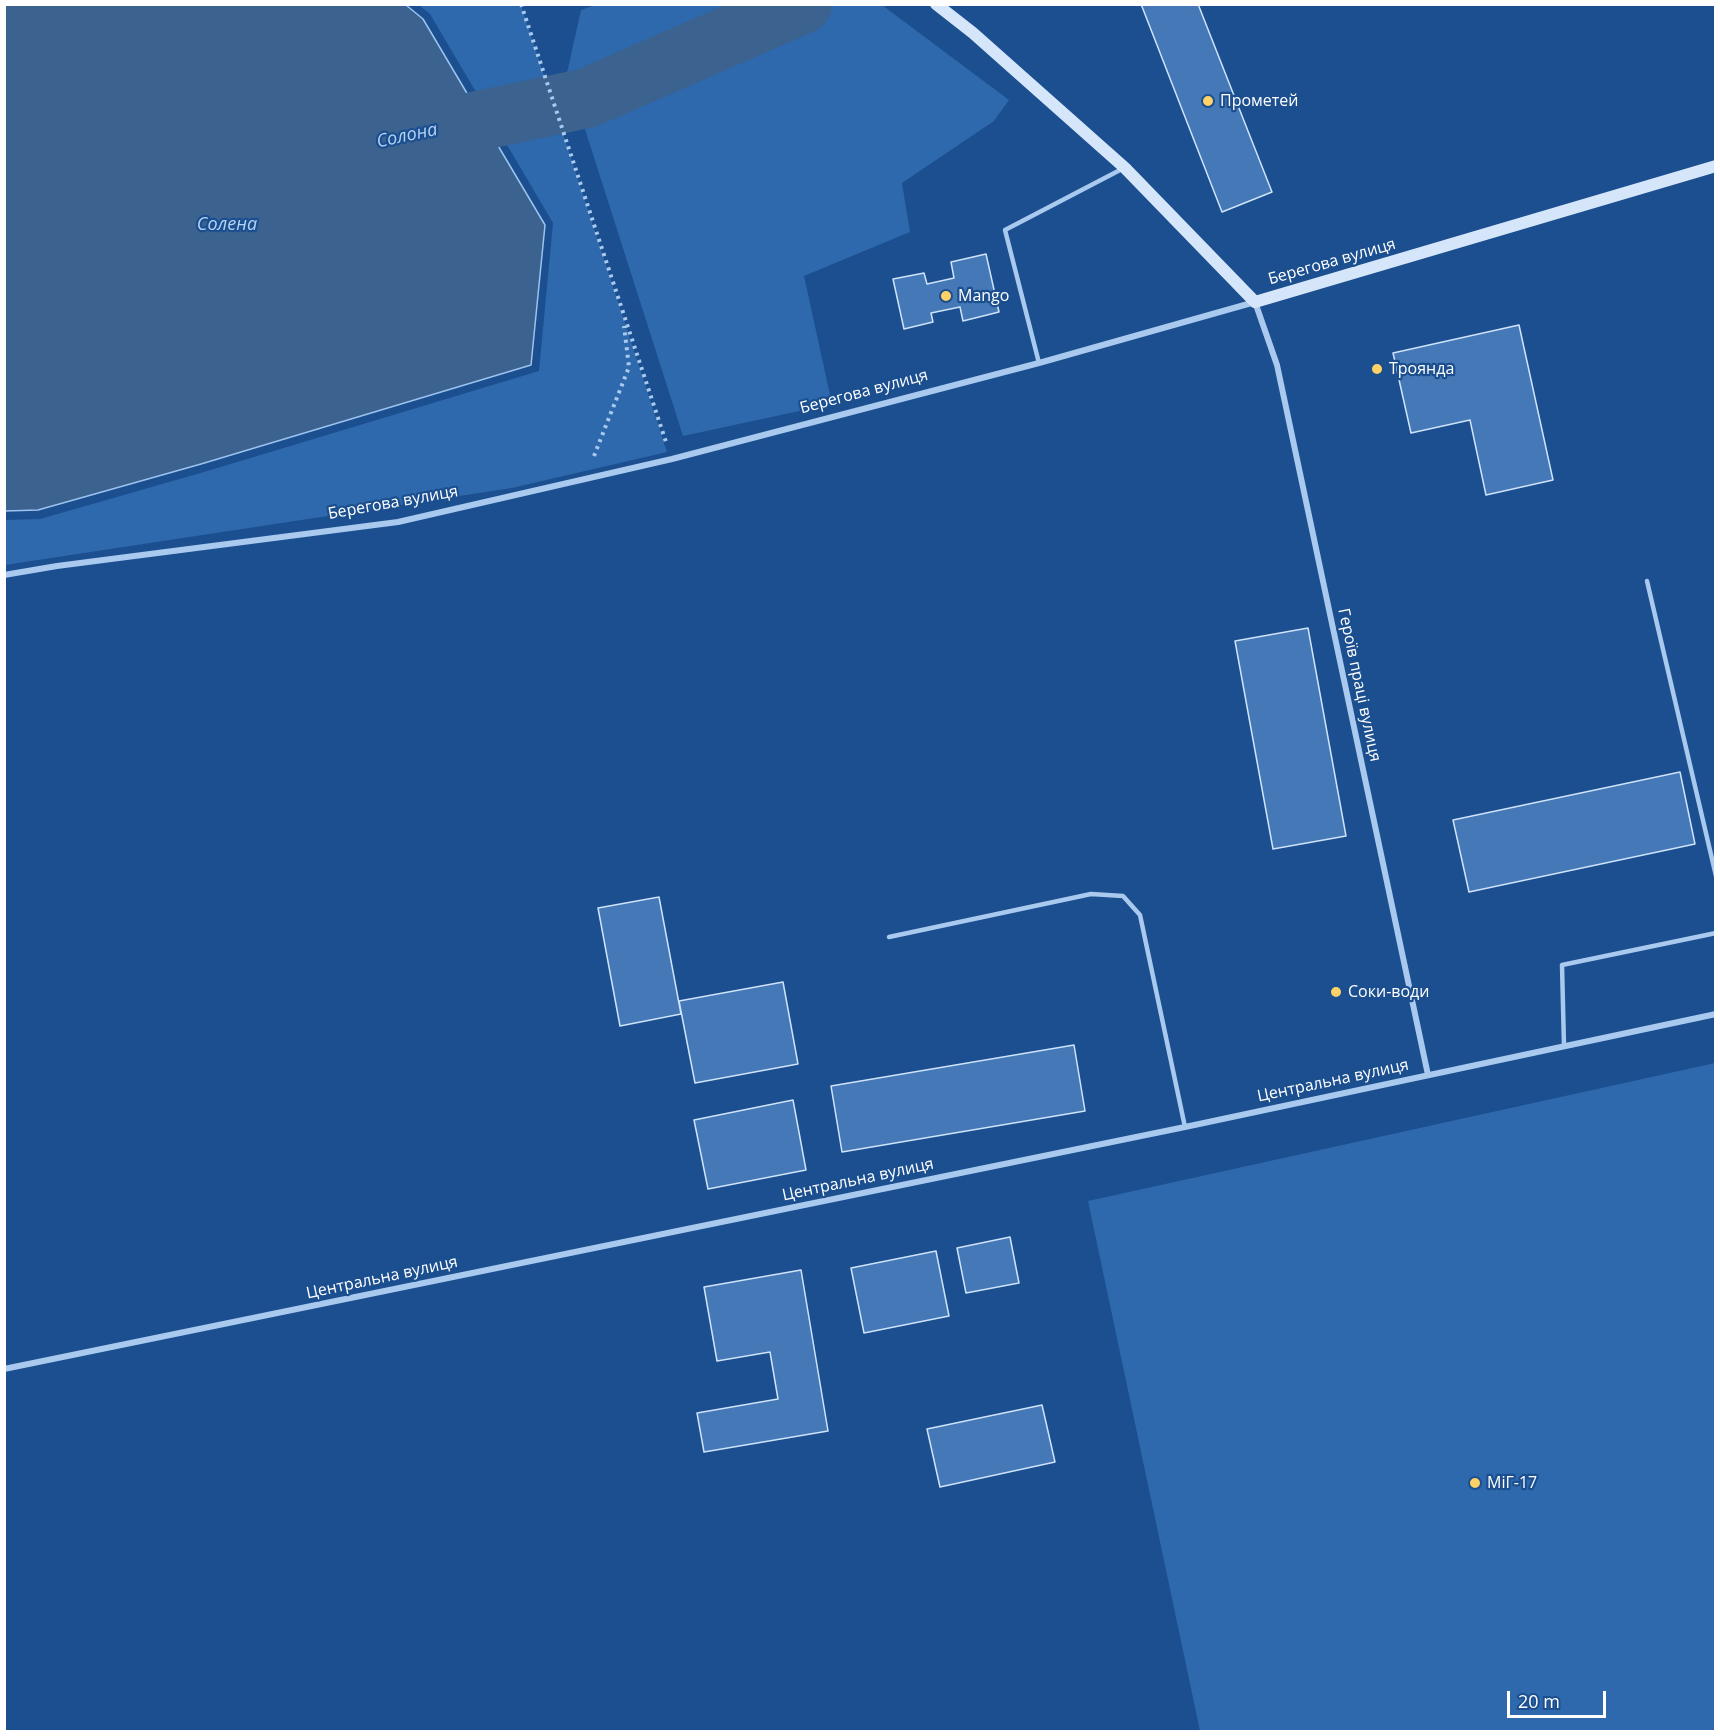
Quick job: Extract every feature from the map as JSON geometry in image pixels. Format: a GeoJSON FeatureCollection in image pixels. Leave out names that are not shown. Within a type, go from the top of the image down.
{"type":"FeatureCollection","features":[{"type":"Feature","properties":{"kind":"main road"},"geometry":{"type":"LineString","coordinates":[[936,4],[973,33],[1125,168],[1256,302]]}},
{"type":"Feature","properties":{"kind":"main road","name":"Берегова вулиця"},"geometry":{"type":"LineString","coordinates":[[1256,302],[1716,166]]}},
{"type":"Feature","properties":{"kind":"street","name":"Берегова вулиця"},"geometry":{"type":"LineString","coordinates":[[4,575],[57,566],[398,522],[672,459],[1039,363],[1256,302]]}},
{"type":"Feature","properties":{"kind":"street","name":"Героїв праці вулиця"},"geometry":{"type":"LineString","coordinates":[[1256,302],[1277,365],[1428,1075]]}},
{"type":"Feature","properties":{"kind":"street","name":"Центральна вулиця"},"geometry":{"type":"LineString","coordinates":[[4,1369],[1185,1127],[1716,1014]]}},
{"type":"Feature","properties":{"kind":"lane"},"geometry":{"type":"LineString","coordinates":[[1039,363],[1005,230],[1125,168]]}},
{"type":"Feature","properties":{"kind":"lane"},"geometry":{"type":"LineString","coordinates":[[1647,581],[1716,876]]}},
{"type":"Feature","properties":{"kind":"lane"},"geometry":{"type":"LineString","coordinates":[[889,937],[1091,894],[1123,896],[1140,915],[1185,1127]]}},
{"type":"Feature","properties":{"kind":"lane"},"geometry":{"type":"LineString","coordinates":[[1564,1046],[1562,965],[1716,933]]}},
{"type":"Feature","properties":{"kind":"path"},"geometry":{"type":"LineString","coordinates":[[521,4],[672,459]]}},
{"type":"Feature","properties":{"kind":"path"},"geometry":{"type":"LineString","coordinates":[[584,481],[629,367],[624,319]]}},
{"type":"Feature","properties":{"kind":"shaded area"},"geometry":{"type":"Polygon","coordinates":[[[419,5],[521,5],[667,452],[512,488],[5,565],[5,520],[40,519],[539,371],[553,223],[430,14],[419,5]]]}},
{"type":"Feature","properties":{"kind":"shaded area"},"geometry":{"type":"Polygon","coordinates":[[[595,5],[882,5],[1009,100],[994,121],[902,183],[910,232],[804,276],[832,404],[683,436],[567,73],[581,10],[595,5]]]}},
{"type":"Feature","properties":{"kind":"shaded area"},"geometry":{"type":"Polygon","coordinates":[[[1715,1063],[1715,1731],[1200,1731],[1088,1201],[1715,1063]]]}},
{"type":"Feature","properties":{"kind":"water","name":"Солена"},"geometry":{"type":"Polygon","coordinates":[[[4,5],[406,5],[423,19],[545,225],[531,365],[201,464],[38,510],[5,511],[4,5]]]}},
{"type":"Feature","properties":{"kind":"building","name":"Прометей"},"geometry":{"type":"Polygon","coordinates":[[[1141,4],[1198,4],[1272,192],[1222,212],[1141,4]]]}},
{"type":"Feature","properties":{"kind":"building","name":"Mango"},"geometry":{"type":"Polygon","coordinates":[[[986,254],[999,312],[963,321],[960,307],[931,313],[933,322],[904,329],[893,279],[924,273],[927,284],[954,278],[951,262],[986,254]]]}},
{"type":"Feature","properties":{"kind":"building"},"geometry":{"type":"Polygon","coordinates":[[[1519,325],[1553,480],[1486,495],[1470,420],[1411,433],[1393,353],[1519,325]]]}},
{"type":"Feature","properties":{"kind":"building"},"geometry":{"type":"Polygon","coordinates":[[[1308,628],[1346,836],[1273,849],[1235,641],[1308,628]]]}},
{"type":"Feature","properties":{"kind":"building"},"geometry":{"type":"Polygon","coordinates":[[[1680,772],[1695,844],[1469,892],[1453,820],[1680,772]]]}},
{"type":"Feature","properties":{"kind":"building"},"geometry":{"type":"Polygon","coordinates":[[[659,897],[681,1014],[620,1026],[598,908],[659,897]]]}},
{"type":"Feature","properties":{"kind":"building"},"geometry":{"type":"Polygon","coordinates":[[[783,982],[798,1064],[695,1083],[679,1001],[783,982]]]}},
{"type":"Feature","properties":{"kind":"building"},"geometry":{"type":"Polygon","coordinates":[[[1074,1045],[1085,1111],[842,1152],[831,1086],[1074,1045]]]}},
{"type":"Feature","properties":{"kind":"building"},"geometry":{"type":"Polygon","coordinates":[[[793,1100],[806,1170],[708,1189],[694,1120],[793,1100]]]}},
{"type":"Feature","properties":{"kind":"building"},"geometry":{"type":"Polygon","coordinates":[[[1010,1237],[1019,1283],[966,1293],[957,1248],[1010,1237]]]}},
{"type":"Feature","properties":{"kind":"building"},"geometry":{"type":"Polygon","coordinates":[[[936,1251],[949,1316],[864,1333],[851,1268],[936,1251]]]}},
{"type":"Feature","properties":{"kind":"building"},"geometry":{"type":"Polygon","coordinates":[[[801,1270],[828,1431],[704,1452],[697,1413],[778,1399],[770,1352],[717,1361],[704,1287],[801,1270]]]}},
{"type":"Feature","properties":{"kind":"building"},"geometry":{"type":"Polygon","coordinates":[[[1042,1405],[1055,1462],[940,1487],[927,1429],[1042,1405]]]}},
{"type":"Feature","properties":{"kind":"waterway","name":"Солона"},"geometry":{"type":"LineString","coordinates":[[402,137],[587,98],[802,4]]}},
{"type":"Feature","properties":{"kind":"place","name":"Прометей"},"geometry":{"type":"Point","coordinates":[1208,101]}},
{"type":"Feature","properties":{"kind":"place","name":"Mango"},"geometry":{"type":"Point","coordinates":[946,296]}},
{"type":"Feature","properties":{"kind":"place","name":"Троянда"},"geometry":{"type":"Point","coordinates":[1377,369]}},
{"type":"Feature","properties":{"kind":"place","name":"Соки-води"},"geometry":{"type":"Point","coordinates":[1336,992]}},
{"type":"Feature","properties":{"kind":"place","name":"МіГ-17"},"geometry":{"type":"Point","coordinates":[1475,1483]}}]}
